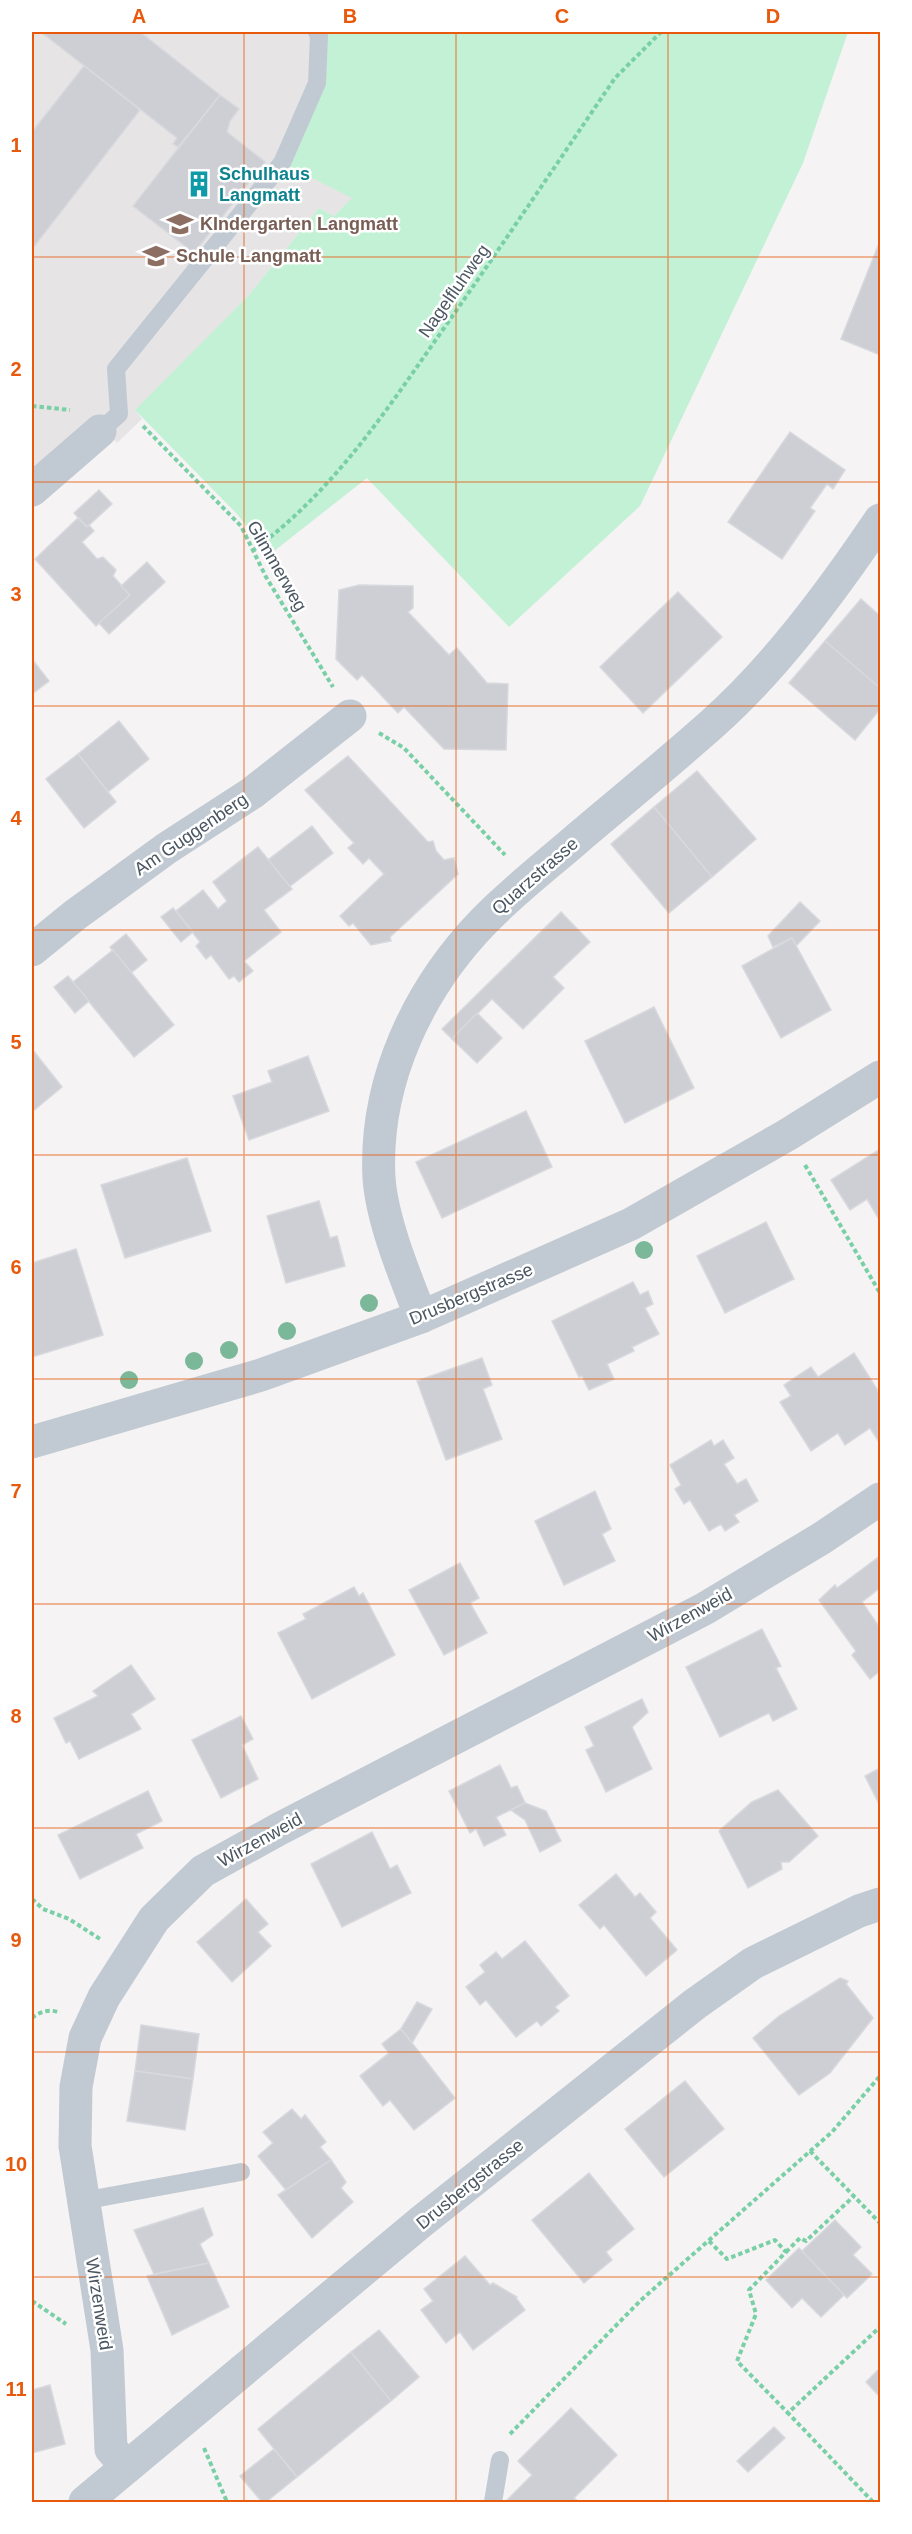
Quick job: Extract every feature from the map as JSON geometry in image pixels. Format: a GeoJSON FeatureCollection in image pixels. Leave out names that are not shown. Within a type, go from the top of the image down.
{"type":"FeatureCollection","features":[{"type":"Feature","properties":{"kind":"street"},"geometry":{"type":"LineString","coordinates":[[32,490],[109,422]]}},
{"type":"Feature","properties":{"kind":"street","name":"Quarzstrasse"},"geometry":{"type":"LineString","coordinates":[[421,1317],[390,1229],[379,1181],[378,1136],[385,1098],[397,1057],[418,1011],[447,966],[484,921],[714,722],[778,655],[843,575],[880,520]]}},
{"type":"Feature","properties":{"kind":"street","name":"Am Guggenberg"},"geometry":{"type":"LineString","coordinates":[[32,950],[75,915],[166,848],[252,793],[350,716]]}},
{"type":"Feature","properties":{"kind":"street","name":"Drusbergstrasse"},"geometry":{"type":"LineString","coordinates":[[32,1442],[261,1375],[421,1317],[631,1224],[788,1136],[880,1077]]}},
{"type":"Feature","properties":{"kind":"street","name":"Wirzenweid"},"geometry":{"type":"LineString","coordinates":[[127,2467],[111,2449],[107,2350],[75,2146],[76,2087],[85,2038],[104,1997],[154,1919],[203,1871],[279,1828],[704,1609],[822,1538],[880,1499]]}},
{"type":"Feature","properties":{"kind":"street","name":"Drusbergstrasse"},"geometry":{"type":"LineString","coordinates":[[85,2502],[185,2421],[422,2221],[695,2004],[753,1963],[859,1911],[880,1904]]}},
{"type":"Feature","properties":{"kind":"lane"},"geometry":{"type":"LineString","coordinates":[[109,422],[116,369],[282,164],[317,83],[319,36],[317,32]]}},
{"type":"Feature","properties":{"kind":"lane"},"geometry":{"type":"LineString","coordinates":[[82,2201],[241,2172]]}},
{"type":"Feature","properties":{"kind":"lane"},"geometry":{"type":"LineString","coordinates":[[493,2502],[500,2460]]}},
{"type":"Feature","properties":{"kind":"path","name":"Nagelfluhweg"},"geometry":{"type":"LineString","coordinates":[[252,551],[298,514],[344,467],[433,344],[615,78],[661,32]]}},
{"type":"Feature","properties":{"kind":"path","name":"Glimmerweg"},"geometry":{"type":"LineString","coordinates":[[109,422],[142,426],[241,526],[252,551],[321,669]]}},
{"type":"Feature","properties":{"kind":"path"},"geometry":{"type":"LineString","coordinates":[[404,748],[494,844]]}},
{"type":"Feature","properties":{"kind":"path"},"geometry":{"type":"LineString","coordinates":[[788,1136],[880,1293]]}},
{"type":"Feature","properties":{"kind":"path"},"geometry":{"type":"LineString","coordinates":[[32,1899],[43,1909],[69,1918],[128,1958]]}},
{"type":"Feature","properties":{"kind":"path"},"geometry":{"type":"LineString","coordinates":[[500,2460],[510,2434],[641,2300],[832,2132],[880,2076]]}},
{"type":"Feature","properties":{"kind":"path"},"geometry":{"type":"LineString","coordinates":[[810,2151],[880,2223]]}},
{"type":"Feature","properties":{"kind":"path"},"geometry":{"type":"LineString","coordinates":[[854,2196],[806,2241],[800,2238],[749,2290],[756,2314],[738,2361],[873,2502]]}},
{"type":"Feature","properties":{"kind":"path"},"geometry":{"type":"LineString","coordinates":[[709,2241],[727,2259],[775,2240],[786,2252]]}},
{"type":"Feature","properties":{"kind":"path"},"geometry":{"type":"LineString","coordinates":[[788,2413],[880,2327]]}},
{"type":"Feature","properties":{"kind":"path"},"geometry":{"type":"LineString","coordinates":[[185,2421],[201,2440],[227,2502]]}},
{"type":"Feature","properties":{"kind":"shaded area","name":"Schule Langmatt"},"geometry":{"type":"Polygon","coordinates":[[[32,32],[447,32],[353,198],[334,216],[319,208],[249,295],[136,411],[142,419],[117,443],[94,418],[32,474],[32,32]]]}},
{"type":"Feature","properties":{"kind":"green space"},"geometry":{"type":"Polygon","coordinates":[[[317,32],[848,32],[803,163],[640,506],[509,627],[367,478],[269,555],[237,514],[135,410],[249,295],[319,208],[334,216],[352,198],[282,163],[317,83],[317,32]]]}},
{"type":"Feature","properties":{"kind":"building"},"geometry":{"type":"Polygon","coordinates":[[[41,32],[140,32],[220,95],[178,147],[173,144],[177,138],[41,32]]]}},
{"type":"Feature","properties":{"kind":"building"},"geometry":{"type":"Polygon","coordinates":[[[84,66],[140,110],[32,249],[32,132],[84,66]]]}},
{"type":"Feature","properties":{"kind":"building","name":"Schulhaus Langmatt"},"geometry":{"type":"Polygon","coordinates":[[[220,95],[239,109],[230,121],[227,132],[265,162],[194,253],[133,206],[220,95]]]}},
{"type":"Feature","properties":{"kind":"building"},"geometry":{"type":"Polygon","coordinates":[[[880,241],[880,355],[841,339],[880,241]]]}},
{"type":"Feature","properties":{"kind":"building"},"geometry":{"type":"Polygon","coordinates":[[[790,432],[845,470],[833,489],[827,484],[810,508],[815,511],[782,559],[728,522],[790,432]]]}},
{"type":"Feature","properties":{"kind":"building"},"geometry":{"type":"Polygon","coordinates":[[[99,490],[112,504],[87,527],[74,513],[99,490]]]}},
{"type":"Feature","properties":{"kind":"building"},"geometry":{"type":"Polygon","coordinates":[[[78,518],[94,531],[82,542],[97,559],[103,557],[116,570],[113,576],[130,595],[96,626],[35,559],[78,518]]]}},
{"type":"Feature","properties":{"kind":"building"},"geometry":{"type":"Polygon","coordinates":[[[147,562],[165,582],[109,634],[99,623],[130,595],[121,586],[147,562]]]}},
{"type":"Feature","properties":{"kind":"building"},"geometry":{"type":"Polygon","coordinates":[[[359,585],[413,586],[413,608],[408,612],[449,655],[457,648],[487,683],[508,684],[506,750],[444,749],[404,707],[398,713],[362,675],[357,680],[336,659],[339,590],[359,585]]]}},
{"type":"Feature","properties":{"kind":"building"},"geometry":{"type":"Polygon","coordinates":[[[678,592],[722,637],[643,713],[600,667],[678,592]]]}},
{"type":"Feature","properties":{"kind":"building"},"geometry":{"type":"Polygon","coordinates":[[[861,599],[880,616],[880,688],[825,641],[861,599]]]}},
{"type":"Feature","properties":{"kind":"building"},"geometry":{"type":"Polygon","coordinates":[[[825,641],[880,688],[880,709],[855,740],[789,683],[825,641]]]}},
{"type":"Feature","properties":{"kind":"building"},"geometry":{"type":"Polygon","coordinates":[[[32,659],[49,681],[32,694],[32,659]]]}},
{"type":"Feature","properties":{"kind":"building"},"geometry":{"type":"Polygon","coordinates":[[[119,721],[149,759],[108,792],[78,754],[119,721]]]}},
{"type":"Feature","properties":{"kind":"building"},"geometry":{"type":"Polygon","coordinates":[[[78,754],[116,802],[84,828],[46,779],[78,754]]]}},
{"type":"Feature","properties":{"kind":"building"},"geometry":{"type":"Polygon","coordinates":[[[348,756],[428,842],[433,841],[436,851],[444,860],[454,858],[458,874],[390,937],[391,941],[371,945],[353,923],[349,926],[340,916],[384,874],[369,858],[363,864],[348,848],[354,843],[305,790],[348,756]]]}},
{"type":"Feature","properties":{"kind":"building"},"geometry":{"type":"Polygon","coordinates":[[[697,771],[756,839],[712,877],[654,807],[697,771]]]}},
{"type":"Feature","properties":{"kind":"building"},"geometry":{"type":"Polygon","coordinates":[[[654,807],[712,877],[669,913],[611,844],[654,807]]]}},
{"type":"Feature","properties":{"kind":"building"},"geometry":{"type":"Polygon","coordinates":[[[312,826],[333,853],[289,887],[268,860],[312,826]]]}},
{"type":"Feature","properties":{"kind":"building"},"geometry":{"type":"Polygon","coordinates":[[[258,847],[292,889],[264,910],[281,932],[244,961],[253,971],[239,982],[234,976],[229,979],[211,955],[206,959],[196,946],[200,942],[176,911],[203,890],[218,909],[227,901],[213,882],[258,847]]]}},
{"type":"Feature","properties":{"kind":"building"},"geometry":{"type":"Polygon","coordinates":[[[800,902],[820,921],[796,946],[792,938],[773,947],[768,936],[800,902]]]}},
{"type":"Feature","properties":{"kind":"building"},"geometry":{"type":"Polygon","coordinates":[[[173,908],[193,932],[181,942],[161,917],[173,908]]]}},
{"type":"Feature","properties":{"kind":"building"},"geometry":{"type":"Polygon","coordinates":[[[561,912],[590,942],[553,977],[564,988],[523,1029],[492,999],[452,1039],[442,1029],[561,912]]]}},
{"type":"Feature","properties":{"kind":"building"},"geometry":{"type":"Polygon","coordinates":[[[126,934],[147,960],[131,973],[110,947],[126,934]]]}},
{"type":"Feature","properties":{"kind":"building"},"geometry":{"type":"Polygon","coordinates":[[[792,938],[831,1010],[781,1038],[742,966],[792,938]]]}},
{"type":"Feature","properties":{"kind":"building"},"geometry":{"type":"Polygon","coordinates":[[[113,950],[174,1025],[134,1057],[73,982],[113,950]]]}},
{"type":"Feature","properties":{"kind":"building"},"geometry":{"type":"Polygon","coordinates":[[[68,976],[89,1001],[75,1013],[54,987],[68,976]]]}},
{"type":"Feature","properties":{"kind":"building"},"geometry":{"type":"Polygon","coordinates":[[[654,1007],[694,1088],[625,1123],[585,1041],[654,1007]]]}},
{"type":"Feature","properties":{"kind":"building"},"geometry":{"type":"Polygon","coordinates":[[[477,1013],[502,1038],[477,1063],[452,1039],[477,1013]]]}},
{"type":"Feature","properties":{"kind":"building"},"geometry":{"type":"Polygon","coordinates":[[[32,1049],[62,1087],[32,1112],[32,1049]]]}},
{"type":"Feature","properties":{"kind":"building"},"geometry":{"type":"Polygon","coordinates":[[[308,1056],[329,1111],[249,1140],[233,1096],[272,1082],[268,1071],[308,1056]]]}},
{"type":"Feature","properties":{"kind":"building"},"geometry":{"type":"Polygon","coordinates":[[[526,1111],[552,1167],[442,1218],[416,1162],[526,1111]]]}},
{"type":"Feature","properties":{"kind":"building"},"geometry":{"type":"Polygon","coordinates":[[[880,1149],[880,1221],[867,1199],[850,1210],[831,1180],[880,1149]]]}},
{"type":"Feature","properties":{"kind":"building"},"geometry":{"type":"Polygon","coordinates":[[[187,1158],[211,1231],[125,1258],[101,1185],[187,1158]]]}},
{"type":"Feature","properties":{"kind":"building"},"geometry":{"type":"Polygon","coordinates":[[[319,1201],[330,1238],[337,1236],[345,1266],[286,1283],[267,1216],[319,1201]]]}},
{"type":"Feature","properties":{"kind":"building"},"geometry":{"type":"Polygon","coordinates":[[[766,1222],[794,1279],[725,1313],[697,1256],[766,1222]]]}},
{"type":"Feature","properties":{"kind":"building"},"geometry":{"type":"Polygon","coordinates":[[[76,1249],[103,1335],[32,1357],[32,1263],[76,1249]]]}},
{"type":"Feature","properties":{"kind":"building"},"geometry":{"type":"Polygon","coordinates":[[[633,1282],[640,1295],[648,1291],[653,1304],[645,1308],[659,1334],[632,1347],[634,1351],[607,1364],[614,1379],[589,1390],[582,1376],[579,1377],[552,1321],[633,1282]]]}},
{"type":"Feature","properties":{"kind":"building"},"geometry":{"type":"Polygon","coordinates":[[[854,1353],[880,1394],[880,1441],[870,1428],[845,1445],[838,1433],[811,1451],[780,1402],[791,1396],[784,1385],[811,1367],[818,1377],[854,1353]]]}},
{"type":"Feature","properties":{"kind":"building"},"geometry":{"type":"Polygon","coordinates":[[[482,1358],[492,1385],[483,1389],[502,1439],[446,1460],[417,1381],[482,1358]]]}},
{"type":"Feature","properties":{"kind":"building"},"geometry":{"type":"Polygon","coordinates":[[[711,1440],[714,1446],[723,1440],[734,1458],[724,1464],[737,1484],[746,1479],[758,1501],[734,1515],[739,1522],[725,1531],[721,1524],[709,1531],[690,1500],[684,1504],[675,1489],[681,1485],[670,1465],[711,1440]]]}},
{"type":"Feature","properties":{"kind":"building"},"geometry":{"type":"Polygon","coordinates":[[[595,1491],[611,1529],[602,1534],[615,1561],[564,1585],[535,1521],[595,1491]]]}},
{"type":"Feature","properties":{"kind":"building"},"geometry":{"type":"Polygon","coordinates":[[[880,1556],[880,1588],[862,1602],[880,1628],[880,1671],[870,1679],[852,1655],[856,1651],[819,1600],[835,1585],[837,1588],[880,1556]]]}},
{"type":"Feature","properties":{"kind":"building"},"geometry":{"type":"Polygon","coordinates":[[[460,1563],[479,1598],[470,1603],[487,1633],[444,1655],[409,1590],[460,1563]]]}},
{"type":"Feature","properties":{"kind":"building"},"geometry":{"type":"Polygon","coordinates":[[[354,1587],[359,1596],[363,1593],[395,1655],[312,1699],[278,1633],[306,1619],[303,1614],[354,1587]]]}},
{"type":"Feature","properties":{"kind":"building"},"geometry":{"type":"Polygon","coordinates":[[[762,1629],[781,1666],[776,1668],[797,1709],[773,1721],[769,1713],[720,1737],[686,1667],[762,1629]]]}},
{"type":"Feature","properties":{"kind":"building"},"geometry":{"type":"Polygon","coordinates":[[[131,1665],[155,1699],[131,1714],[141,1729],[79,1759],[70,1741],[66,1743],[54,1718],[98,1696],[93,1691],[131,1665]]]}},
{"type":"Feature","properties":{"kind":"building"},"geometry":{"type":"Polygon","coordinates":[[[642,1699],[648,1712],[632,1727],[652,1769],[606,1792],[586,1750],[594,1746],[585,1727],[642,1699]]]}},
{"type":"Feature","properties":{"kind":"building"},"geometry":{"type":"Polygon","coordinates":[[[241,1716],[253,1739],[242,1745],[258,1779],[221,1798],[192,1740],[241,1716]]]}},
{"type":"Feature","properties":{"kind":"building"},"geometry":{"type":"Polygon","coordinates":[[[500,1765],[511,1788],[517,1786],[525,1803],[496,1817],[506,1835],[484,1846],[476,1829],[470,1833],[449,1791],[500,1765]]]}},
{"type":"Feature","properties":{"kind":"building"},"geometry":{"type":"Polygon","coordinates":[[[880,1768],[880,1806],[865,1776],[880,1768]]]}},
{"type":"Feature","properties":{"kind":"building"},"geometry":{"type":"Polygon","coordinates":[[[778,1790],[818,1836],[789,1862],[781,1862],[782,1869],[748,1888],[719,1831],[752,1802],[778,1790]]]}},
{"type":"Feature","properties":{"kind":"building"},"geometry":{"type":"Polygon","coordinates":[[[148,1791],[162,1821],[136,1834],[143,1848],[80,1879],[58,1835],[148,1791]]]}},
{"type":"Feature","properties":{"kind":"building"},"geometry":{"type":"Polygon","coordinates":[[[525,1803],[546,1811],[561,1841],[540,1852],[525,1820],[511,1810],[525,1803]]]}},
{"type":"Feature","properties":{"kind":"building"},"geometry":{"type":"Polygon","coordinates":[[[372,1832],[390,1869],[397,1865],[411,1893],[342,1927],[311,1864],[372,1832]]]}},
{"type":"Feature","properties":{"kind":"building"},"geometry":{"type":"Polygon","coordinates":[[[616,1874],[635,1897],[640,1893],[656,1912],[650,1918],[677,1950],[646,1976],[604,1925],[600,1929],[579,1905],[616,1874]]]}},
{"type":"Feature","properties":{"kind":"building"},"geometry":{"type":"Polygon","coordinates":[[[246,1899],[268,1924],[258,1932],[271,1946],[232,1982],[197,1942],[246,1899]]]}},
{"type":"Feature","properties":{"kind":"building"},"geometry":{"type":"Polygon","coordinates":[[[525,1941],[569,1996],[555,2007],[559,2011],[541,2026],[537,2021],[516,2037],[486,2000],[480,2005],[466,1987],[485,1972],[480,1965],[496,1952],[502,1959],[525,1941]]]}},
{"type":"Feature","properties":{"kind":"building"},"geometry":{"type":"Polygon","coordinates":[[[840,1978],[848,1981],[846,1984],[873,2018],[830,2073],[799,2095],[753,2038],[779,2016],[840,1978]]]}},
{"type":"Feature","properties":{"kind":"building"},"geometry":{"type":"Polygon","coordinates":[[[417,2002],[432,2009],[412,2043],[401,2029],[417,2002]]]}},
{"type":"Feature","properties":{"kind":"building"},"geometry":{"type":"Polygon","coordinates":[[[141,2025],[199,2034],[193,2079],[135,2071],[141,2025]]]}},
{"type":"Feature","properties":{"kind":"building"},"geometry":{"type":"Polygon","coordinates":[[[401,2029],[455,2098],[414,2130],[390,2100],[383,2106],[360,2076],[389,2053],[382,2044],[401,2029]]]}},
{"type":"Feature","properties":{"kind":"building"},"geometry":{"type":"Polygon","coordinates":[[[135,2071],[193,2079],[185,2130],[127,2121],[135,2071]]]}},
{"type":"Feature","properties":{"kind":"building"},"geometry":{"type":"Polygon","coordinates":[[[685,2081],[724,2129],[664,2177],[625,2129],[685,2081]]]}},
{"type":"Feature","properties":{"kind":"building"},"geometry":{"type":"Polygon","coordinates":[[[292,2109],[301,2119],[305,2115],[326,2142],[320,2147],[331,2160],[286,2190],[258,2156],[273,2143],[263,2132],[292,2109]]]}},
{"type":"Feature","properties":{"kind":"building"},"geometry":{"type":"Polygon","coordinates":[[[331,2160],[346,2182],[341,2188],[353,2202],[312,2238],[278,2195],[331,2160]]]}},
{"type":"Feature","properties":{"kind":"building"},"geometry":{"type":"Polygon","coordinates":[[[589,2173],[634,2229],[606,2252],[612,2260],[584,2283],[532,2220],[589,2173]]]}},
{"type":"Feature","properties":{"kind":"building"},"geometry":{"type":"Polygon","coordinates":[[[203,2208],[213,2235],[200,2244],[209,2263],[154,2274],[134,2230],[203,2208]]]}},
{"type":"Feature","properties":{"kind":"building"},"geometry":{"type":"Polygon","coordinates":[[[835,2220],[861,2247],[853,2255],[872,2274],[847,2298],[802,2251],[835,2220]]]}},
{"type":"Feature","properties":{"kind":"building"},"geometry":{"type":"Polygon","coordinates":[[[799,2248],[844,2295],[821,2317],[802,2298],[792,2308],[766,2280],[799,2248]]]}},
{"type":"Feature","properties":{"kind":"building"},"geometry":{"type":"Polygon","coordinates":[[[465,2256],[490,2285],[493,2283],[517,2297],[525,2310],[473,2350],[460,2332],[446,2343],[421,2310],[433,2301],[424,2289],[465,2256]]]}},
{"type":"Feature","properties":{"kind":"building"},"geometry":{"type":"Polygon","coordinates":[[[209,2263],[229,2307],[172,2335],[147,2276],[209,2263]]]}},
{"type":"Feature","properties":{"kind":"building"},"geometry":{"type":"Polygon","coordinates":[[[379,2330],[419,2377],[391,2401],[351,2352],[379,2330]]]}},
{"type":"Feature","properties":{"kind":"building"},"geometry":{"type":"Polygon","coordinates":[[[351,2352],[391,2401],[297,2477],[258,2429],[351,2352]]]}},
{"type":"Feature","properties":{"kind":"building"},"geometry":{"type":"Polygon","coordinates":[[[880,2368],[880,2397],[866,2382],[880,2368]]]}},
{"type":"Feature","properties":{"kind":"building"},"geometry":{"type":"Polygon","coordinates":[[[50,2385],[65,2444],[32,2453],[32,2390],[50,2385]]]}},
{"type":"Feature","properties":{"kind":"building"},"geometry":{"type":"Polygon","coordinates":[[[571,2408],[617,2455],[574,2498],[579,2502],[505,2502],[532,2475],[518,2461],[571,2408]]]}},
{"type":"Feature","properties":{"kind":"building"},"geometry":{"type":"Polygon","coordinates":[[[774,2427],[785,2438],[748,2472],[737,2461],[774,2427]]]}},
{"type":"Feature","properties":{"kind":"building"},"geometry":{"type":"Polygon","coordinates":[[[274,2449],[297,2477],[266,2502],[262,2502],[240,2476],[274,2449]]]}},
{"type":"Feature","properties":{"kind":"place","name":"Schulhaus Langmatt"},"geometry":{"type":"Point","coordinates":[199,184]}},
{"type":"Feature","properties":{"kind":"place","name":"KIndergarten Langmatt"},"geometry":{"type":"Point","coordinates":[180,224]}},
{"type":"Feature","properties":{"kind":"place","name":"Schule Langmatt"},"geometry":{"type":"Point","coordinates":[156,256]}}]}
